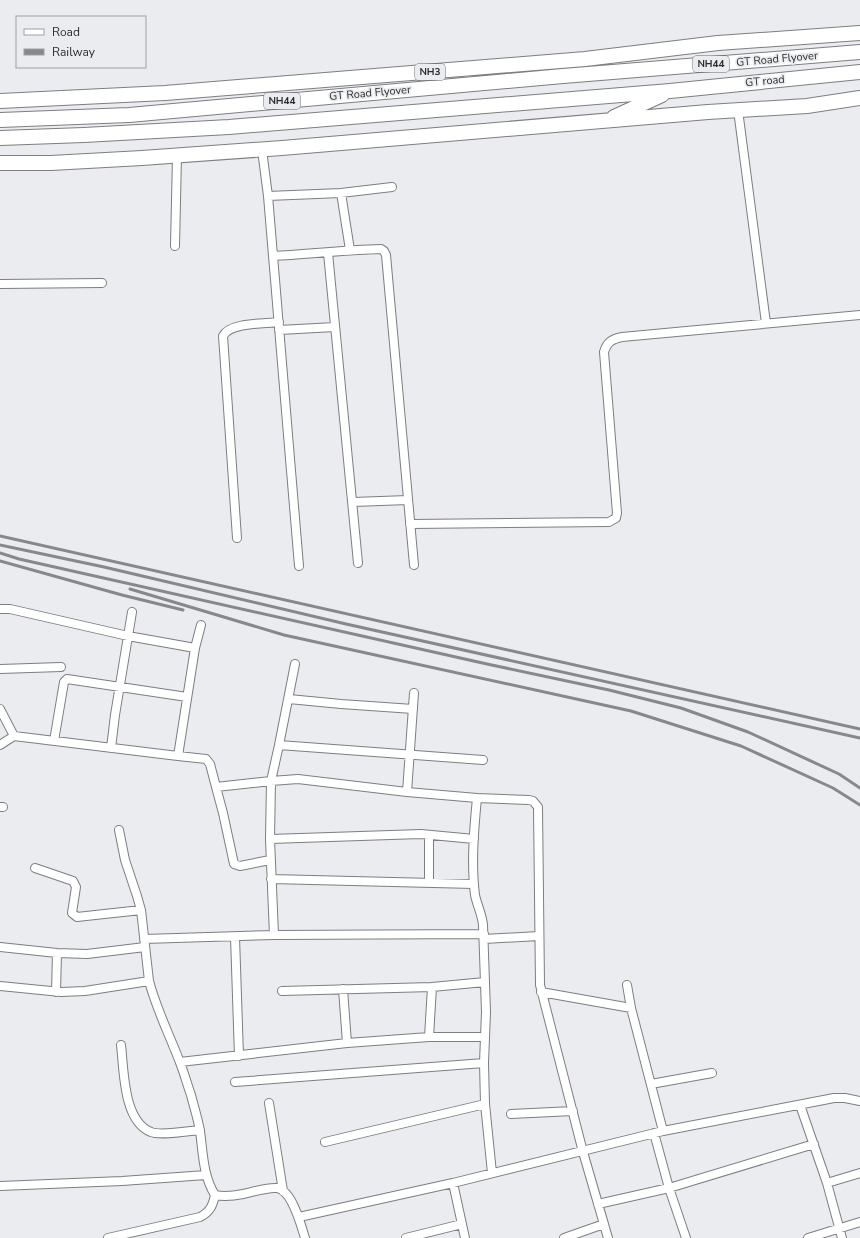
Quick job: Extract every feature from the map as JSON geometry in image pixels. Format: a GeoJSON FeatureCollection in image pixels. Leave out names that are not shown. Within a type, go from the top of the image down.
{"type":"FeatureCollection","features":[{"type":"Feature","properties":{"kind":"highway","name":"NH3"},"geometry":{"type":"LineString","coordinates":[[0,101],[165,93],[484,67],[718,44],[860,33]]}},
{"type":"Feature","properties":{"kind":"highway","name":"GT Road Flyover"},"geometry":{"type":"LineString","coordinates":[[0,120],[129,115],[563,76],[860,52]]}},
{"type":"Feature","properties":{"kind":"highway","name":"GT road"},"geometry":{"type":"LineString","coordinates":[[670,91],[860,72]]}},
{"type":"Feature","properties":{"kind":"highway","name":"GT Road Flyover"},"geometry":{"type":"LineString","coordinates":[[0,138],[84,135],[229,126],[670,91]]}},
{"type":"Feature","properties":{"kind":"highway"},"geometry":{"type":"LineString","coordinates":[[605,122],[670,91]]}},
{"type":"Feature","properties":{"kind":"highway"},"geometry":{"type":"LineString","coordinates":[[0,163],[51,163],[262,150],[738,110],[807,106],[860,98]]}},
{"type":"Feature","properties":{"kind":"street"},"geometry":{"type":"LineString","coordinates":[[738,110],[766,323]]}},
{"type":"Feature","properties":{"kind":"street"},"geometry":{"type":"LineString","coordinates":[[262,150],[268,196],[299,566]]}},
{"type":"Feature","properties":{"kind":"street"},"geometry":{"type":"LineString","coordinates":[[175,246],[177,156]]}},
{"type":"Feature","properties":{"kind":"street"},"geometry":{"type":"LineString","coordinates":[[268,196],[341,193],[392,187]]}},
{"type":"Feature","properties":{"kind":"street"},"geometry":{"type":"LineString","coordinates":[[341,193],[350,250]]}},
{"type":"Feature","properties":{"kind":"street"},"geometry":{"type":"LineString","coordinates":[[273,256],[380,249],[384,251],[386,255],[414,565]]}},
{"type":"Feature","properties":{"kind":"street"},"geometry":{"type":"LineString","coordinates":[[328,253],[358,563]]}},
{"type":"Feature","properties":{"kind":"street"},"geometry":{"type":"LineString","coordinates":[[0,284],[102,284]]}},
{"type":"Feature","properties":{"kind":"street"},"geometry":{"type":"LineString","coordinates":[[410,524],[612,521],[616,518],[617,513],[604,352],[607,343],[613,339],[622,337],[860,315]]}},
{"type":"Feature","properties":{"kind":"street"},"geometry":{"type":"LineString","coordinates":[[237,538],[224,336],[226,331],[234,327],[335,327]]}},
{"type":"Feature","properties":{"kind":"street"},"geometry":{"type":"LineString","coordinates":[[353,502],[408,500]]}},
{"type":"Feature","properties":{"kind":"street"},"geometry":{"type":"LineString","coordinates":[[0,609],[10,609],[128,636],[195,648]]}},
{"type":"Feature","properties":{"kind":"street"},"geometry":{"type":"LineString","coordinates":[[111,748],[132,612]]}},
{"type":"Feature","properties":{"kind":"street"},"geometry":{"type":"LineString","coordinates":[[178,756],[195,648],[201,625]]}},
{"type":"Feature","properties":{"kind":"street"},"geometry":{"type":"LineString","coordinates":[[274,936],[270,860],[271,781],[295,664]]}},
{"type":"Feature","properties":{"kind":"street"},"geometry":{"type":"LineString","coordinates":[[0,669],[61,667]]}},
{"type":"Feature","properties":{"kind":"street"},"geometry":{"type":"LineString","coordinates":[[54,741],[64,682],[67,679],[187,698]]}},
{"type":"Feature","properties":{"kind":"street"},"geometry":{"type":"LineString","coordinates":[[407,792],[414,693]]}},
{"type":"Feature","properties":{"kind":"street"},"geometry":{"type":"LineString","coordinates":[[289,699],[413,710]]}},
{"type":"Feature","properties":{"kind":"street"},"geometry":{"type":"LineString","coordinates":[[0,708],[14,736]]}},
{"type":"Feature","properties":{"kind":"street"},"geometry":{"type":"LineString","coordinates":[[0,744],[14,736],[206,759],[210,764],[223,813],[234,864],[240,866],[270,860]]}},
{"type":"Feature","properties":{"kind":"street"},"geometry":{"type":"LineString","coordinates":[[279,746],[484,760]]}},
{"type":"Feature","properties":{"kind":"street"},"geometry":{"type":"LineString","coordinates":[[216,787],[271,781],[306,780],[407,792],[533,801],[538,807],[541,992],[583,1152],[608,1238]]}},
{"type":"Feature","properties":{"kind":"street"},"geometry":{"type":"LineString","coordinates":[[477,798],[474,839],[474,884],[475,896],[482,914],[484,936],[486,1012],[484,1063],[485,1104],[492,1173]]}},
{"type":"Feature","properties":{"kind":"street"},"geometry":{"type":"LineString","coordinates":[[108,1238],[200,1217],[209,1211],[215,1195],[209,1186],[206,1175],[200,1130],[180,1062],[156,1005],[149,981],[141,910],[125,860],[119,830]]}},
{"type":"Feature","properties":{"kind":"street"},"geometry":{"type":"LineString","coordinates":[[270,839],[429,835],[474,839]]}},
{"type":"Feature","properties":{"kind":"street"},"geometry":{"type":"LineString","coordinates":[[429,835],[429,883]]}},
{"type":"Feature","properties":{"kind":"street"},"geometry":{"type":"LineString","coordinates":[[35,868],[73,881],[76,888],[72,913],[74,916],[141,910]]}},
{"type":"Feature","properties":{"kind":"street"},"geometry":{"type":"LineString","coordinates":[[271,879],[474,884]]}},
{"type":"Feature","properties":{"kind":"street"},"geometry":{"type":"LineString","coordinates":[[0,947],[57,953],[87,954],[145,943],[234,937],[539,936]]}},
{"type":"Feature","properties":{"kind":"street"},"geometry":{"type":"LineString","coordinates":[[234,937],[239,1056]]}},
{"type":"Feature","properties":{"kind":"street"},"geometry":{"type":"LineString","coordinates":[[56,992],[57,953]]}},
{"type":"Feature","properties":{"kind":"street"},"geometry":{"type":"LineString","coordinates":[[0,986],[56,992],[86,991],[149,981]]}},
{"type":"Feature","properties":{"kind":"street"},"geometry":{"type":"LineString","coordinates":[[282,991],[432,987],[485,982]]}},
{"type":"Feature","properties":{"kind":"street"},"geometry":{"type":"LineString","coordinates":[[626,985],[630,1008],[663,1131]]}},
{"type":"Feature","properties":{"kind":"street"},"geometry":{"type":"LineString","coordinates":[[429,1037],[432,987]]}},
{"type":"Feature","properties":{"kind":"street"},"geometry":{"type":"LineString","coordinates":[[343,989],[347,1043]]}},
{"type":"Feature","properties":{"kind":"street"},"geometry":{"type":"LineString","coordinates":[[541,992],[630,1008]]}},
{"type":"Feature","properties":{"kind":"street"},"geometry":{"type":"LineString","coordinates":[[180,1062],[347,1043],[429,1037],[485,1037]]}},
{"type":"Feature","properties":{"kind":"street"},"geometry":{"type":"LineString","coordinates":[[121,1045],[126,1093],[131,1109],[138,1122],[151,1132],[159,1133],[200,1130]]}},
{"type":"Feature","properties":{"kind":"street"},"geometry":{"type":"LineString","coordinates":[[235,1082],[484,1063]]}},
{"type":"Feature","properties":{"kind":"street"},"geometry":{"type":"LineString","coordinates":[[651,1084],[712,1073]]}},
{"type":"Feature","properties":{"kind":"street"},"geometry":{"type":"LineString","coordinates":[[299,1217],[453,1183],[663,1131],[838,1098],[860,1101]]}},
{"type":"Feature","properties":{"kind":"street"},"geometry":{"type":"LineString","coordinates":[[268,1103],[283,1191],[292,1203],[299,1217],[305,1238]]}},
{"type":"Feature","properties":{"kind":"street"},"geometry":{"type":"LineString","coordinates":[[325,1142],[485,1104]]}},
{"type":"Feature","properties":{"kind":"street"},"geometry":{"type":"LineString","coordinates":[[800,1105],[827,1183],[842,1238]]}},
{"type":"Feature","properties":{"kind":"street"},"geometry":{"type":"LineString","coordinates":[[511,1114],[573,1111]]}},
{"type":"Feature","properties":{"kind":"street"},"geometry":{"type":"LineString","coordinates":[[654,1133],[669,1188],[686,1238]]}},
{"type":"Feature","properties":{"kind":"street"},"geometry":{"type":"LineString","coordinates":[[598,1204],[669,1188],[814,1144]]}},
{"type":"Feature","properties":{"kind":"street"},"geometry":{"type":"LineString","coordinates":[[827,1183],[860,1173]]}},
{"type":"Feature","properties":{"kind":"street"},"geometry":{"type":"LineString","coordinates":[[0,1186],[130,1181],[206,1175]]}},
{"type":"Feature","properties":{"kind":"street"},"geometry":{"type":"LineString","coordinates":[[453,1183],[466,1238]]}},
{"type":"Feature","properties":{"kind":"street"},"geometry":{"type":"LineString","coordinates":[[215,1195],[230,1196],[274,1188],[283,1191]]}},
{"type":"Feature","properties":{"kind":"street"},"geometry":{"type":"LineString","coordinates":[[808,1238],[860,1222]]}},
{"type":"Feature","properties":{"kind":"street"},"geometry":{"type":"LineString","coordinates":[[406,1238],[462,1224]]}},
{"type":"Feature","properties":{"kind":"street"},"geometry":{"type":"LineString","coordinates":[[564,1238],[604,1224]]}},
{"type":"Feature","properties":{"kind":"railway"},"geometry":{"type":"LineString","coordinates":[[0,536],[860,729]]}},
{"type":"Feature","properties":{"kind":"railway"},"geometry":{"type":"LineString","coordinates":[[0,545],[104,567],[346,624],[860,738]]}},
{"type":"Feature","properties":{"kind":"railway"},"geometry":{"type":"LineString","coordinates":[[0,553],[19,559],[609,690],[681,708],[748,732],[839,774],[860,788]]}},
{"type":"Feature","properties":{"kind":"railway"},"geometry":{"type":"LineString","coordinates":[[0,561],[122,595],[183,610]]}},
{"type":"Feature","properties":{"kind":"railway"},"geometry":{"type":"LineString","coordinates":[[130,589],[284,635],[631,711],[741,746],[833,788],[860,805]]}}]}
